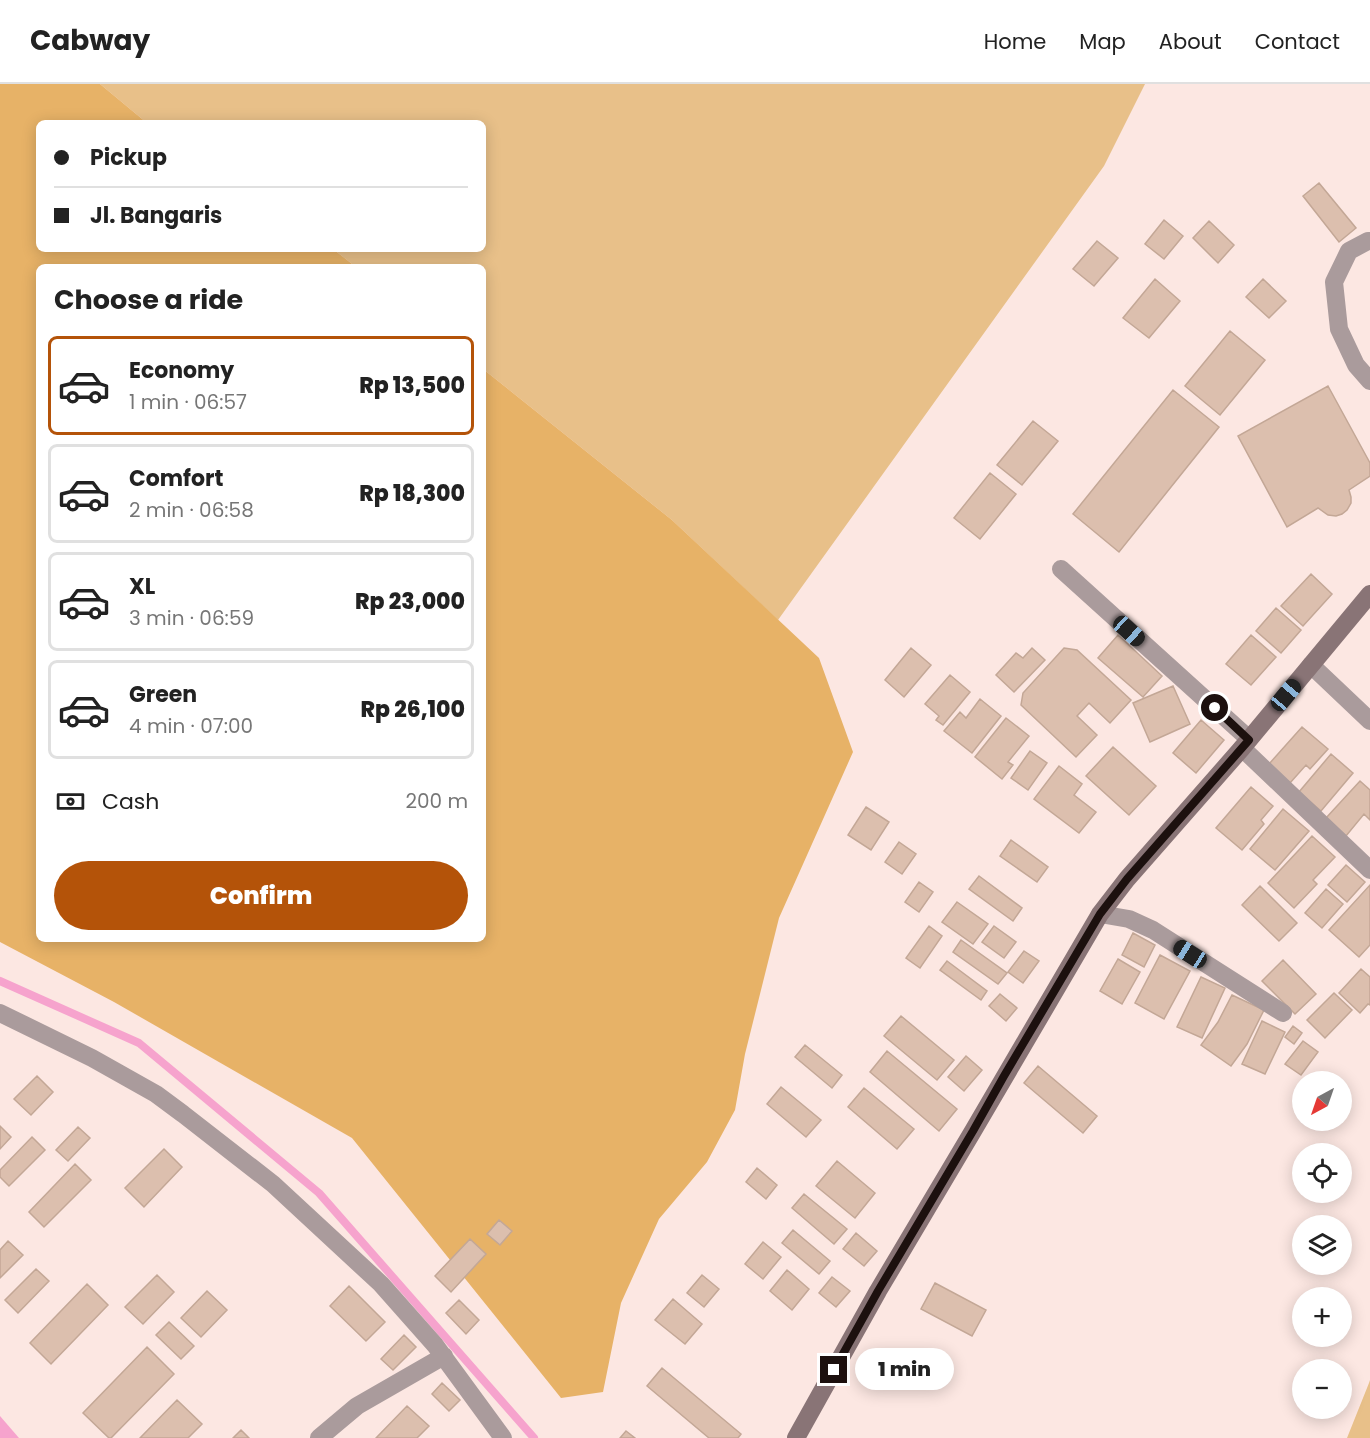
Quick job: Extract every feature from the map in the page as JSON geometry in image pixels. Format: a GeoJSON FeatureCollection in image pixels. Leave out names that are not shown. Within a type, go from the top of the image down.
{"type":"FeatureCollection","features":[{"type":"Feature","properties":{"kind":"street"},"geometry":{"type":"LineString","coordinates":[[1370,241],[1349,251],[1334,282],[1339,329],[1356,365],[1370,381]]}},
{"type":"Feature","properties":{"kind":"street"},"geometry":{"type":"LineString","coordinates":[[1061,569],[1246,744],[1370,870]]}},
{"type":"Feature","properties":{"kind":"street"},"geometry":{"type":"LineString","coordinates":[[796,1438],[878,1291],[1100,914],[1127,879],[1246,744],[1370,594]]}},
{"type":"Feature","properties":{"kind":"street"},"geometry":{"type":"LineString","coordinates":[[1311,665],[1370,721]]}},
{"type":"Feature","properties":{"kind":"street"},"geometry":{"type":"LineString","coordinates":[[1100,914],[1129,920],[1153,930],[1283,1013]]}},
{"type":"Feature","properties":{"kind":"street"},"geometry":{"type":"LineString","coordinates":[[0,1013],[92,1058],[156,1094],[293,1202],[381,1284],[444,1356],[503,1438]]}},
{"type":"Feature","properties":{"kind":"street"},"geometry":{"type":"LineString","coordinates":[[319,1438],[357,1406],[444,1356]]}},
{"type":"Feature","properties":{"kind":"shaded area"},"geometry":{"type":"Polygon","coordinates":[[[0,84],[100,84],[143,120],[36,120],[36,252],[337,252],[352,264],[36,264],[36,942],[486,942],[486,371],[672,520],[819,658],[853,752],[779,918],[745,1054],[735,1110],[707,1162],[659,1219],[621,1303],[603,1392],[561,1398],[352,1138],[114,1002],[0,942],[0,84]]]}},
{"type":"Feature","properties":{"kind":"shaded area"},"geometry":{"type":"Polygon","coordinates":[[[100,84],[1145,84],[1104,166],[778,620],[672,520],[486,371],[486,264],[352,264],[337,252],[486,252],[486,120],[143,120],[100,84]]]}},
{"type":"Feature","properties":{"kind":"shaded area"},"geometry":{"type":"Polygon","coordinates":[[[1370,1380],[1370,1438],[1347,1438],[1369,1383],[1370,1380]]]}},
{"type":"Feature","properties":{"kind":"shaded area"},"geometry":{"type":"Polygon","coordinates":[[[0,1416],[19,1438],[0,1438],[0,1416]]]}},
{"type":"Feature","properties":{"kind":"building"},"geometry":{"type":"Polygon","coordinates":[[[1319,183],[1356,228],[1339,242],[1303,196],[1319,183]]]}},
{"type":"Feature","properties":{"kind":"building"},"geometry":{"type":"Polygon","coordinates":[[[1164,220],[1183,236],[1164,259],[1145,244],[1164,220]]]}},
{"type":"Feature","properties":{"kind":"building"},"geometry":{"type":"Polygon","coordinates":[[[1209,221],[1234,245],[1218,263],[1193,238],[1209,221]]]}},
{"type":"Feature","properties":{"kind":"building"},"geometry":{"type":"Polygon","coordinates":[[[1097,241],[1118,258],[1094,286],[1073,269],[1097,241]]]}},
{"type":"Feature","properties":{"kind":"building"},"geometry":{"type":"Polygon","coordinates":[[[1155,279],[1180,301],[1149,338],[1123,318],[1155,279]]]}},
{"type":"Feature","properties":{"kind":"building"},"geometry":{"type":"Polygon","coordinates":[[[1263,279],[1286,301],[1269,318],[1246,297],[1263,279]]]}},
{"type":"Feature","properties":{"kind":"building"},"geometry":{"type":"Polygon","coordinates":[[[1230,331],[1265,360],[1220,415],[1185,386],[1230,331]]]}},
{"type":"Feature","properties":{"kind":"building"},"geometry":{"type":"Polygon","coordinates":[[[1328,386],[1370,463],[1370,476],[1349,490],[1351,503],[1342,514],[1328,515],[1318,508],[1287,527],[1238,436],[1328,386]]]}},
{"type":"Feature","properties":{"kind":"building"},"geometry":{"type":"Polygon","coordinates":[[[1173,390],[1219,427],[1119,552],[1073,514],[1173,390]]]}},
{"type":"Feature","properties":{"kind":"building"},"geometry":{"type":"Polygon","coordinates":[[[1033,421],[1058,441],[1022,485],[997,465],[1033,421]]]}},
{"type":"Feature","properties":{"kind":"building"},"geometry":{"type":"Polygon","coordinates":[[[990,473],[1016,494],[980,539],[954,518],[990,473]]]}},
{"type":"Feature","properties":{"kind":"building"},"geometry":{"type":"Polygon","coordinates":[[[1311,574],[1332,594],[1303,626],[1281,606],[1311,574]]]}},
{"type":"Feature","properties":{"kind":"building"},"geometry":{"type":"Polygon","coordinates":[[[1276,608],[1301,630],[1281,653],[1256,631],[1276,608]]]}},
{"type":"Feature","properties":{"kind":"building"},"geometry":{"type":"Polygon","coordinates":[[[1118,635],[1162,676],[1143,697],[1098,658],[1118,635]]]}},
{"type":"Feature","properties":{"kind":"building"},"geometry":{"type":"Polygon","coordinates":[[[1251,635],[1276,657],[1251,685],[1226,664],[1251,635]]]}},
{"type":"Feature","properties":{"kind":"building"},"geometry":{"type":"Polygon","coordinates":[[[911,648],[931,665],[904,697],[885,680],[911,648]]]}},
{"type":"Feature","properties":{"kind":"building"},"geometry":{"type":"Polygon","coordinates":[[[1032,648],[1045,660],[1014,692],[996,675],[1016,653],[1023,658],[1032,648]]]}},
{"type":"Feature","properties":{"kind":"building"},"geometry":{"type":"Polygon","coordinates":[[[1064,648],[1077,650],[1131,700],[1110,723],[1089,703],[1077,716],[1097,735],[1076,757],[1021,705],[1023,693],[1064,648]]]}},
{"type":"Feature","properties":{"kind":"building"},"geometry":{"type":"Polygon","coordinates":[[[950,675],[970,692],[943,725],[936,720],[939,716],[925,704],[950,675]]]}},
{"type":"Feature","properties":{"kind":"building"},"geometry":{"type":"Polygon","coordinates":[[[1173,686],[1190,724],[1150,742],[1133,703],[1173,686]]]}},
{"type":"Feature","properties":{"kind":"building"},"geometry":{"type":"Polygon","coordinates":[[[980,699],[1001,716],[972,753],[944,731],[960,712],[966,718],[980,699]]]}},
{"type":"Feature","properties":{"kind":"building"},"geometry":{"type":"Polygon","coordinates":[[[1006,718],[1029,736],[1008,762],[1013,765],[1002,779],[975,757],[1006,718]]]}},
{"type":"Feature","properties":{"kind":"building"},"geometry":{"type":"Polygon","coordinates":[[[1201,720],[1224,740],[1196,773],[1173,753],[1201,720]]]}},
{"type":"Feature","properties":{"kind":"building"},"geometry":{"type":"Polygon","coordinates":[[[1302,727],[1328,749],[1310,769],[1306,765],[1290,783],[1269,764],[1302,727]]]}},
{"type":"Feature","properties":{"kind":"building"},"geometry":{"type":"Polygon","coordinates":[[[1113,747],[1156,786],[1129,815],[1086,776],[1113,747]]]}},
{"type":"Feature","properties":{"kind":"building"},"geometry":{"type":"Polygon","coordinates":[[[1030,751],[1047,763],[1028,790],[1011,778],[1030,751]]]}},
{"type":"Feature","properties":{"kind":"building"},"geometry":{"type":"Polygon","coordinates":[[[1331,754],[1353,773],[1321,811],[1299,792],[1331,754]]]}},
{"type":"Feature","properties":{"kind":"building"},"geometry":{"type":"Polygon","coordinates":[[[1059,766],[1082,784],[1074,795],[1096,812],[1079,833],[1034,799],[1059,766]]]}},
{"type":"Feature","properties":{"kind":"building"},"geometry":{"type":"Polygon","coordinates":[[[1360,781],[1370,790],[1370,820],[1364,814],[1346,836],[1326,818],[1360,781]]]}},
{"type":"Feature","properties":{"kind":"building"},"geometry":{"type":"Polygon","coordinates":[[[1251,787],[1273,806],[1261,820],[1264,824],[1242,850],[1216,828],[1251,787]]]}},
{"type":"Feature","properties":{"kind":"building"},"geometry":{"type":"Polygon","coordinates":[[[866,807],[889,822],[871,850],[848,835],[866,807]]]}},
{"type":"Feature","properties":{"kind":"building"},"geometry":{"type":"Polygon","coordinates":[[[1283,809],[1309,831],[1275,870],[1250,849],[1283,809]]]}},
{"type":"Feature","properties":{"kind":"building"},"geometry":{"type":"Polygon","coordinates":[[[1312,836],[1335,857],[1313,880],[1317,884],[1294,908],[1268,883],[1312,836]]]}},
{"type":"Feature","properties":{"kind":"building"},"geometry":{"type":"Polygon","coordinates":[[[1011,840],[1048,867],[1037,882],[1000,856],[1011,840]]]}},
{"type":"Feature","properties":{"kind":"building"},"geometry":{"type":"Polygon","coordinates":[[[899,842],[916,854],[902,874],[885,862],[899,842]]]}},
{"type":"Feature","properties":{"kind":"building"},"geometry":{"type":"Polygon","coordinates":[[[1346,865],[1365,882],[1347,902],[1328,885],[1346,865]]]}},
{"type":"Feature","properties":{"kind":"building"},"geometry":{"type":"Polygon","coordinates":[[[979,876],[1022,908],[1013,921],[969,889],[979,876]]]}},
{"type":"Feature","properties":{"kind":"building"},"geometry":{"type":"Polygon","coordinates":[[[919,882],[933,892],[919,912],[905,902],[919,882]]]}},
{"type":"Feature","properties":{"kind":"building"},"geometry":{"type":"Polygon","coordinates":[[[1370,885],[1370,945],[1359,957],[1329,930],[1370,885]]]}},
{"type":"Feature","properties":{"kind":"building"},"geometry":{"type":"Polygon","coordinates":[[[1260,886],[1297,923],[1279,941],[1242,905],[1260,886]]]}},
{"type":"Feature","properties":{"kind":"building"},"geometry":{"type":"Polygon","coordinates":[[[1326,889],[1343,904],[1322,928],[1305,913],[1326,889]]]}},
{"type":"Feature","properties":{"kind":"building"},"geometry":{"type":"Polygon","coordinates":[[[957,902],[988,924],[973,944],[942,922],[957,902]]]}},
{"type":"Feature","properties":{"kind":"building"},"geometry":{"type":"Polygon","coordinates":[[[929,926],[942,936],[920,968],[906,958],[929,926]]]}},
{"type":"Feature","properties":{"kind":"building"},"geometry":{"type":"Polygon","coordinates":[[[994,926],[1016,942],[1004,958],[982,942],[994,926]]]}},
{"type":"Feature","properties":{"kind":"building"},"geometry":{"type":"Polygon","coordinates":[[[1133,933],[1155,945],[1144,967],[1122,955],[1133,933]]]}},
{"type":"Feature","properties":{"kind":"building"},"geometry":{"type":"Polygon","coordinates":[[[961,940],[1007,973],[998,984],[953,952],[961,940]]]}},
{"type":"Feature","properties":{"kind":"building"},"geometry":{"type":"Polygon","coordinates":[[[1024,951],[1039,961],[1023,983],[1008,972],[1024,951]]]}},
{"type":"Feature","properties":{"kind":"building"},"geometry":{"type":"Polygon","coordinates":[[[1160,955],[1190,971],[1164,1019],[1135,1003],[1160,955]]]}},
{"type":"Feature","properties":{"kind":"building"},"geometry":{"type":"Polygon","coordinates":[[[1118,959],[1140,972],[1122,1004],[1100,991],[1118,959]]]}},
{"type":"Feature","properties":{"kind":"building"},"geometry":{"type":"Polygon","coordinates":[[[1283,960],[1316,994],[1295,1014],[1262,981],[1283,960]]]}},
{"type":"Feature","properties":{"kind":"building"},"geometry":{"type":"Polygon","coordinates":[[[947,961],[987,991],[981,1000],[940,970],[947,961]]]}},
{"type":"Feature","properties":{"kind":"building"},"geometry":{"type":"Polygon","coordinates":[[[1361,969],[1370,977],[1370,1005],[1368,1004],[1360,1013],[1339,993],[1361,969]]]}},
{"type":"Feature","properties":{"kind":"building"},"geometry":{"type":"Polygon","coordinates":[[[1201,977],[1225,988],[1202,1038],[1177,1027],[1201,977]]]}},
{"type":"Feature","properties":{"kind":"building"},"geometry":{"type":"Polygon","coordinates":[[[1334,993],[1352,1010],[1325,1038],[1307,1020],[1334,993]]]}},
{"type":"Feature","properties":{"kind":"building"},"geometry":{"type":"Polygon","coordinates":[[[1000,994],[1017,1008],[1006,1021],[989,1006],[1000,994]]]}},
{"type":"Feature","properties":{"kind":"building"},"geometry":{"type":"Polygon","coordinates":[[[1232,995],[1264,1010],[1247,1044],[1231,1066],[1201,1045],[1218,1022],[1232,995]]]}},
{"type":"Feature","properties":{"kind":"building"},"geometry":{"type":"Polygon","coordinates":[[[901,1016],[954,1060],[937,1080],[884,1036],[901,1016]]]}},
{"type":"Feature","properties":{"kind":"building"},"geometry":{"type":"Polygon","coordinates":[[[1262,1021],[1285,1032],[1265,1074],[1242,1064],[1262,1021]]]}},
{"type":"Feature","properties":{"kind":"building"},"geometry":{"type":"Polygon","coordinates":[[[1293,1026],[1302,1033],[1294,1044],[1285,1037],[1293,1026]]]}},
{"type":"Feature","properties":{"kind":"building"},"geometry":{"type":"Polygon","coordinates":[[[1303,1041],[1318,1052],[1304,1071],[1295,1071],[1285,1064],[1303,1041]]]}},
{"type":"Feature","properties":{"kind":"building"},"geometry":{"type":"Polygon","coordinates":[[[805,1045],[842,1075],[832,1088],[795,1057],[805,1045]]]}},
{"type":"Feature","properties":{"kind":"building"},"geometry":{"type":"Polygon","coordinates":[[[887,1051],[957,1109],[939,1131],[870,1072],[887,1051]]]}},
{"type":"Feature","properties":{"kind":"building"},"geometry":{"type":"Polygon","coordinates":[[[966,1056],[982,1070],[964,1091],[948,1077],[966,1056]]]}},
{"type":"Feature","properties":{"kind":"building"},"geometry":{"type":"Polygon","coordinates":[[[1038,1066],[1097,1116],[1083,1133],[1024,1083],[1038,1066]]]}},
{"type":"Feature","properties":{"kind":"building"},"geometry":{"type":"Polygon","coordinates":[[[37,1076],[53,1092],[31,1115],[14,1099],[37,1076]]]}},
{"type":"Feature","properties":{"kind":"building"},"geometry":{"type":"Polygon","coordinates":[[[781,1087],[821,1120],[806,1137],[767,1104],[781,1087]]]}},
{"type":"Feature","properties":{"kind":"building"},"geometry":{"type":"Polygon","coordinates":[[[864,1088],[914,1129],[897,1149],[848,1107],[864,1088]]]}},
{"type":"Feature","properties":{"kind":"building"},"geometry":{"type":"Polygon","coordinates":[[[0,1126],[11,1137],[0,1149],[0,1126]]]}},
{"type":"Feature","properties":{"kind":"building"},"geometry":{"type":"Polygon","coordinates":[[[78,1127],[90,1138],[68,1161],[56,1150],[78,1127]]]}},
{"type":"Feature","properties":{"kind":"building"},"geometry":{"type":"Polygon","coordinates":[[[32,1137],[45,1150],[9,1186],[0,1177],[0,1170],[32,1137]]]}},
{"type":"Feature","properties":{"kind":"building"},"geometry":{"type":"Polygon","coordinates":[[[164,1149],[182,1167],[144,1207],[125,1188],[164,1149]]]}},
{"type":"Feature","properties":{"kind":"building"},"geometry":{"type":"Polygon","coordinates":[[[837,1161],[875,1193],[855,1218],[816,1186],[837,1161]]]}},
{"type":"Feature","properties":{"kind":"building"},"geometry":{"type":"Polygon","coordinates":[[[75,1164],[91,1180],[44,1227],[29,1212],[75,1164]]]}},
{"type":"Feature","properties":{"kind":"building"},"geometry":{"type":"Polygon","coordinates":[[[757,1168],[777,1185],[766,1199],[746,1182],[757,1168]]]}},
{"type":"Feature","properties":{"kind":"building"},"geometry":{"type":"Polygon","coordinates":[[[804,1194],[847,1229],[834,1244],[792,1208],[804,1194]]]}},
{"type":"Feature","properties":{"kind":"building"},"geometry":{"type":"Polygon","coordinates":[[[499,1220],[512,1231],[500,1245],[487,1234],[499,1220]]]}},
{"type":"Feature","properties":{"kind":"building"},"geometry":{"type":"Polygon","coordinates":[[[793,1230],[830,1261],[819,1274],[782,1243],[793,1230]]]}},
{"type":"Feature","properties":{"kind":"building"},"geometry":{"type":"Polygon","coordinates":[[[856,1233],[877,1251],[864,1266],[843,1249],[856,1233]]]}},
{"type":"Feature","properties":{"kind":"building"},"geometry":{"type":"Polygon","coordinates":[[[470,1239],[486,1254],[451,1292],[435,1276],[470,1239]]]}},
{"type":"Feature","properties":{"kind":"building"},"geometry":{"type":"Polygon","coordinates":[[[8,1241],[23,1255],[0,1278],[0,1250],[8,1241]]]}},
{"type":"Feature","properties":{"kind":"building"},"geometry":{"type":"Polygon","coordinates":[[[763,1242],[781,1257],[763,1279],[745,1264],[763,1242]]]}},
{"type":"Feature","properties":{"kind":"building"},"geometry":{"type":"Polygon","coordinates":[[[36,1269],[49,1281],[18,1313],[5,1300],[36,1269]]]}},
{"type":"Feature","properties":{"kind":"building"},"geometry":{"type":"Polygon","coordinates":[[[787,1270],[809,1289],[792,1310],[770,1291],[787,1270]]]}},
{"type":"Feature","properties":{"kind":"building"},"geometry":{"type":"Polygon","coordinates":[[[157,1275],[174,1292],[143,1324],[125,1307],[157,1275]]]}},
{"type":"Feature","properties":{"kind":"building"},"geometry":{"type":"Polygon","coordinates":[[[702,1275],[719,1289],[704,1307],[687,1293],[702,1275]]]}},
{"type":"Feature","properties":{"kind":"building"},"geometry":{"type":"Polygon","coordinates":[[[832,1277],[850,1291],[836,1307],[819,1293],[832,1277]]]}},
{"type":"Feature","properties":{"kind":"building"},"geometry":{"type":"Polygon","coordinates":[[[935,1283],[986,1310],[972,1336],[921,1309],[935,1283]]]}},
{"type":"Feature","properties":{"kind":"building"},"geometry":{"type":"Polygon","coordinates":[[[87,1284],[108,1305],[51,1364],[30,1343],[87,1284]]]}},
{"type":"Feature","properties":{"kind":"building"},"geometry":{"type":"Polygon","coordinates":[[[349,1286],[385,1322],[366,1341],[330,1306],[349,1286]]]}},
{"type":"Feature","properties":{"kind":"building"},"geometry":{"type":"Polygon","coordinates":[[[207,1291],[227,1310],[201,1337],[181,1318],[207,1291]]]}},
{"type":"Feature","properties":{"kind":"building"},"geometry":{"type":"Polygon","coordinates":[[[673,1299],[702,1324],[685,1344],[655,1320],[673,1299]]]}},
{"type":"Feature","properties":{"kind":"building"},"geometry":{"type":"Polygon","coordinates":[[[459,1300],[479,1320],[466,1334],[446,1313],[459,1300]]]}},
{"type":"Feature","properties":{"kind":"building"},"geometry":{"type":"Polygon","coordinates":[[[169,1322],[194,1346],[181,1359],[156,1335],[169,1322]]]}},
{"type":"Feature","properties":{"kind":"building"},"geometry":{"type":"Polygon","coordinates":[[[404,1335],[416,1347],[393,1370],[381,1359],[404,1335]]]}},
{"type":"Feature","properties":{"kind":"building"},"geometry":{"type":"Polygon","coordinates":[[[147,1347],[174,1374],[109,1438],[83,1413],[147,1347]]]}},
{"type":"Feature","properties":{"kind":"building"},"geometry":{"type":"Polygon","coordinates":[[[662,1368],[741,1434],[738,1438],[709,1438],[647,1386],[662,1368]]]}},
{"type":"Feature","properties":{"kind":"building"},"geometry":{"type":"Polygon","coordinates":[[[442,1383],[460,1400],[449,1411],[432,1394],[442,1383]]]}},
{"type":"Feature","properties":{"kind":"building"},"geometry":{"type":"Polygon","coordinates":[[[177,1400],[202,1424],[188,1438],[140,1438],[177,1400]]]}},
{"type":"Feature","properties":{"kind":"building"},"geometry":{"type":"Polygon","coordinates":[[[407,1406],[429,1426],[417,1438],[376,1438],[407,1406]]]}},
{"type":"Feature","properties":{"kind":"building"},"geometry":{"type":"Polygon","coordinates":[[[241,1430],[249,1438],[233,1438],[241,1430]]]}},
{"type":"Feature","properties":{"kind":"building"},"geometry":{"type":"Polygon","coordinates":[[[626,1431],[635,1438],[620,1438],[626,1431]]]}},
{"type":"Feature","properties":{"kind":"waterway"},"geometry":{"type":"LineString","coordinates":[[0,981],[139,1043],[319,1193],[534,1438]]}},
{"type":"Feature","properties":{"kind":"route"},"geometry":{"type":"LineString","coordinates":[[834,1370],[1090,929],[1127,879],[1249,740],[1215,708]]}}]}
